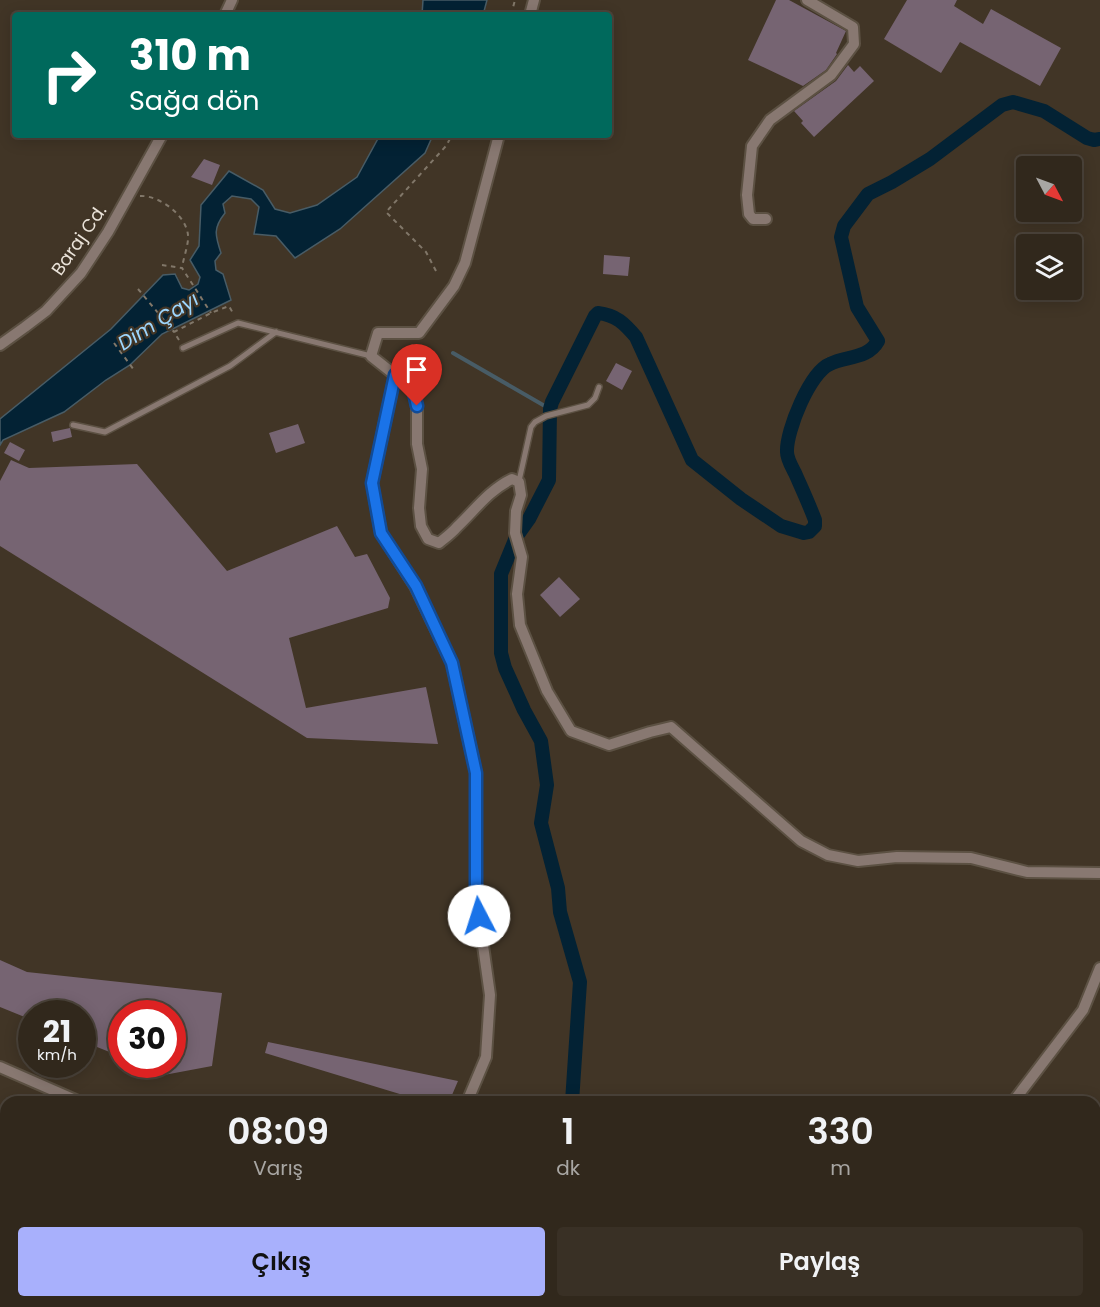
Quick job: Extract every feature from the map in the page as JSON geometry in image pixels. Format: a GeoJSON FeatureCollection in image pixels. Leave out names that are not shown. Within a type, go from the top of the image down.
{"type":"FeatureCollection","features":[{"type":"Feature","properties":{"kind":"street"},"geometry":{"type":"LineString","coordinates":[[766,219],[753,219],[749,214],[747,195],[752,146],[770,120],[831,75],[854,45],[853,27],[807,0]]}},
{"type":"Feature","properties":{"kind":"street","name":"Baraj Cd."},"geometry":{"type":"LineString","coordinates":[[0,345],[46,310],[81,273],[108,232],[160,138]]}},
{"type":"Feature","properties":{"kind":"street"},"geometry":{"type":"LineString","coordinates":[[498,138],[465,263],[454,286],[420,333],[378,333],[371,356],[395,375],[412,384],[417,406],[417,444],[422,469],[419,508],[421,526],[428,539],[439,543],[501,484],[512,479],[519,482],[521,495],[516,511],[516,536],[522,557],[517,594],[520,625],[547,691],[571,730],[609,745],[671,727],[801,842],[828,855],[858,861],[897,857],[970,858],[1027,872],[1100,873]]}},
{"type":"Feature","properties":{"kind":"street"},"geometry":{"type":"LineString","coordinates":[[395,375],[372,483],[381,533],[416,586],[452,663],[476,773],[476,896],[490,995],[486,1057],[470,1096]]}},
{"type":"Feature","properties":{"kind":"street"},"geometry":{"type":"LineString","coordinates":[[1018,1096],[1083,1010],[1100,968]]}},
{"type":"Feature","properties":{"kind":"street"},"geometry":{"type":"LineString","coordinates":[[0,1067],[66,1096]]}},
{"type":"Feature","properties":{"kind":"lane"},"geometry":{"type":"LineString","coordinates":[[183,348],[238,323],[371,356]]}},
{"type":"Feature","properties":{"kind":"lane"},"geometry":{"type":"LineString","coordinates":[[73,425],[105,432],[230,366],[276,332]]}},
{"type":"Feature","properties":{"kind":"lane"},"geometry":{"type":"LineString","coordinates":[[519,482],[531,427],[546,416],[588,405],[595,398],[599,387]]}},
{"type":"Feature","properties":{"kind":"path"},"geometry":{"type":"LineString","coordinates":[[436,271],[426,252],[386,212],[446,146],[450,138]]}},
{"type":"Feature","properties":{"kind":"path"},"geometry":{"type":"LineString","coordinates":[[128,196],[147,195],[167,205],[182,219],[188,235],[182,268],[211,313]]}},
{"type":"Feature","properties":{"kind":"path"},"geometry":{"type":"LineString","coordinates":[[162,265],[182,268]]}},
{"type":"Feature","properties":{"kind":"path"},"geometry":{"type":"LineString","coordinates":[[138,289],[174,332],[183,348]]}},
{"type":"Feature","properties":{"kind":"path"},"geometry":{"type":"LineString","coordinates":[[174,332],[229,306],[238,323]]}},
{"type":"Feature","properties":{"kind":"path"},"geometry":{"type":"LineString","coordinates":[[395,375],[420,333]]}},
{"type":"Feature","properties":{"kind":"path"},"geometry":{"type":"LineString","coordinates":[[114,343],[134,370]]}},
{"type":"Feature","properties":{"kind":"water"},"geometry":{"type":"Polygon","coordinates":[[[423,0],[487,0],[484,12],[422,12],[423,0]]]}},
{"type":"Feature","properties":{"kind":"water","name":"Dim Çayı"},"geometry":{"type":"Polygon","coordinates":[[[378,138],[432,138],[425,153],[340,229],[295,258],[276,236],[254,234],[259,207],[251,199],[232,196],[223,204],[225,213],[218,223],[216,232],[221,253],[215,261],[216,270],[223,274],[231,300],[162,334],[130,365],[64,412],[3,440],[0,445],[0,419],[111,329],[163,275],[175,274],[182,288],[189,290],[198,284],[200,277],[190,260],[199,246],[201,205],[229,171],[263,190],[275,209],[290,213],[317,205],[357,177],[378,138]]]}},
{"type":"Feature","properties":{"kind":"building"},"geometry":{"type":"Polygon","coordinates":[[[776,0],[789,0],[846,31],[837,54],[826,70],[803,86],[748,60],[776,0]]]}},
{"type":"Feature","properties":{"kind":"building"},"geometry":{"type":"Polygon","coordinates":[[[907,0],[957,0],[954,6],[983,24],[991,9],[1061,48],[1040,86],[960,42],[941,73],[884,39],[907,0]]]}},
{"type":"Feature","properties":{"kind":"building"},"geometry":{"type":"Polygon","coordinates":[[[848,65],[854,72],[860,66],[874,81],[814,137],[794,111],[836,81],[848,65]]]}},
{"type":"Feature","properties":{"kind":"building"},"geometry":{"type":"Polygon","coordinates":[[[204,159],[220,165],[212,185],[191,177],[204,159]]]}},
{"type":"Feature","properties":{"kind":"building"},"geometry":{"type":"Polygon","coordinates":[[[604,255],[630,257],[628,276],[603,274],[604,255]]]}},
{"type":"Feature","properties":{"kind":"building"},"geometry":{"type":"Polygon","coordinates":[[[616,363],[632,371],[622,390],[606,381],[616,363]]]}},
{"type":"Feature","properties":{"kind":"building"},"geometry":{"type":"Polygon","coordinates":[[[298,424],[305,443],[276,453],[269,433],[298,424]]]}},
{"type":"Feature","properties":{"kind":"building"},"geometry":{"type":"Polygon","coordinates":[[[70,428],[72,437],[53,442],[51,432],[70,428]]]}},
{"type":"Feature","properties":{"kind":"building"},"geometry":{"type":"Polygon","coordinates":[[[10,442],[25,450],[19,461],[4,453],[10,442]]]}},
{"type":"Feature","properties":{"kind":"building"},"geometry":{"type":"Polygon","coordinates":[[[11,460],[29,468],[137,464],[227,571],[337,526],[355,557],[367,554],[390,598],[388,608],[289,638],[306,708],[426,687],[438,744],[307,738],[0,546],[0,481],[11,460]]]}},
{"type":"Feature","properties":{"kind":"building"},"geometry":{"type":"Polygon","coordinates":[[[559,577],[580,599],[560,617],[540,595],[559,577]]]}},
{"type":"Feature","properties":{"kind":"building"},"geometry":{"type":"Polygon","coordinates":[[[0,960],[27,972],[222,993],[212,1066],[186,1071],[186,1000],[108,1000],[108,1051],[96,1047],[96,1000],[18,1000],[18,1014],[0,1007],[0,960]]]}},
{"type":"Feature","properties":{"kind":"building"},"geometry":{"type":"Polygon","coordinates":[[[268,1042],[458,1081],[452,1096],[406,1096],[265,1053],[268,1042]]]}},
{"type":"Feature","properties":{"kind":"waterway"},"geometry":{"type":"LineString","coordinates":[[519,533],[529,519],[549,480],[552,402],[598,313],[619,320],[636,337],[692,460],[741,499],[781,526],[804,533],[809,532],[815,526],[815,520],[787,455],[790,431],[795,417],[807,390],[822,369],[836,361],[863,354],[874,347],[878,341],[857,307],[841,237],[844,226],[868,194],[930,159],[1002,105],[1013,102],[1044,111],[1087,138],[1100,139]]}},
{"type":"Feature","properties":{"kind":"waterway"},"geometry":{"type":"LineString","coordinates":[[453,353],[550,409]]}},
{"type":"Feature","properties":{"kind":"waterway"},"geometry":{"type":"LineString","coordinates":[[515,540],[501,574],[501,653],[505,668],[524,710],[541,741],[547,785],[541,823],[558,888],[560,912],[580,982],[572,1096]]}},
{"type":"Feature","properties":{"kind":"route"},"geometry":{"type":"LineString","coordinates":[[417,406],[412,384],[395,375],[372,483],[381,533],[416,586],[452,663],[476,773],[476,896],[479,916]]}}]}
